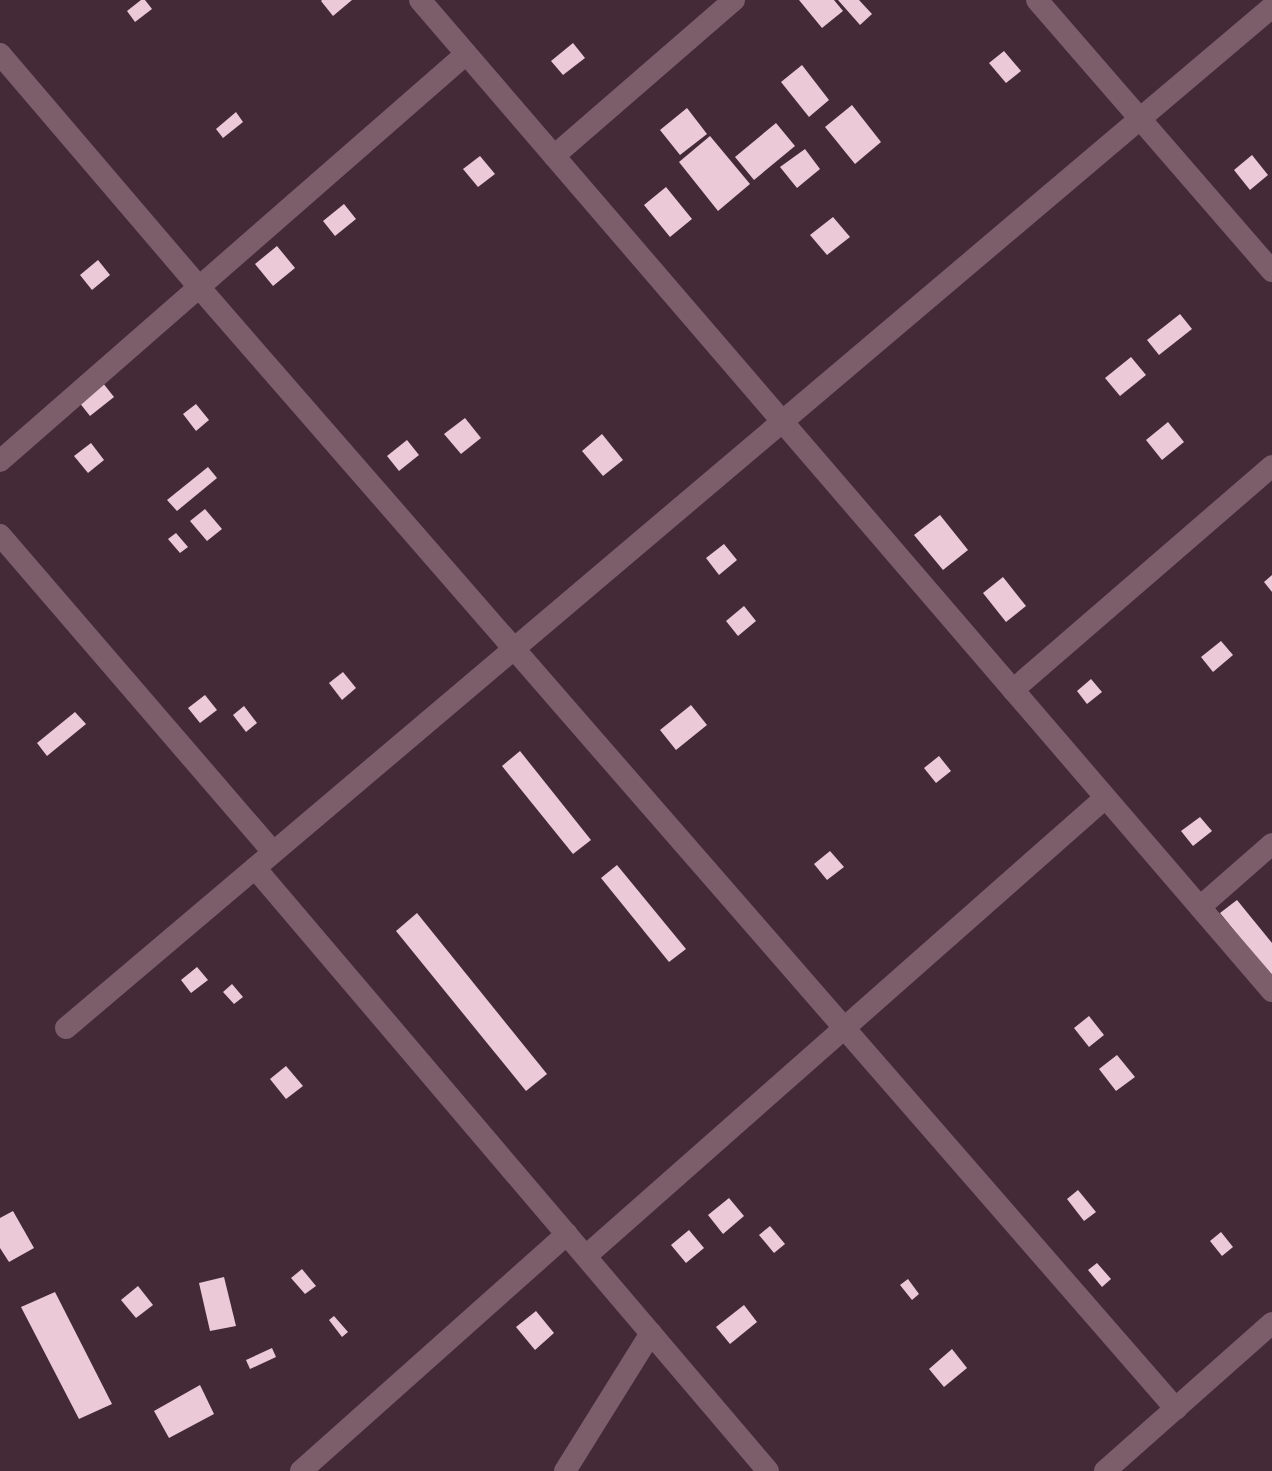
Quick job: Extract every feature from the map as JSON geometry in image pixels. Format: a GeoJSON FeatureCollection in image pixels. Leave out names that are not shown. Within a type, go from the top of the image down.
{"type":"FeatureCollection","features":[{"type":"Feature","properties":{"kind":"street"},"geometry":{"type":"LineString","coordinates":[[420,0],[1272,991]]}},
{"type":"Feature","properties":{"kind":"street"},"geometry":{"type":"LineString","coordinates":[[554,156],[734,0]]}},
{"type":"Feature","properties":{"kind":"street"},"geometry":{"type":"LineString","coordinates":[[1037,0],[1272,271]]}},
{"type":"Feature","properties":{"kind":"street"},"geometry":{"type":"LineString","coordinates":[[66,1028],[1272,7]]}},
{"type":"Feature","properties":{"kind":"street"},"geometry":{"type":"LineString","coordinates":[[0,54],[199,287],[1176,1409]]}},
{"type":"Feature","properties":{"kind":"street"},"geometry":{"type":"LineString","coordinates":[[0,461],[466,54]]}},
{"type":"Feature","properties":{"kind":"street"},"geometry":{"type":"LineString","coordinates":[[1013,690],[1272,466]]}},
{"type":"Feature","properties":{"kind":"street"},"geometry":{"type":"LineString","coordinates":[[0,536],[273,852]]}},
{"type":"Feature","properties":{"kind":"street"},"geometry":{"type":"LineString","coordinates":[[586,1256],[1105,798]]}},
{"type":"Feature","properties":{"kind":"street"},"geometry":{"type":"LineString","coordinates":[[1200,907],[1272,844]]}},
{"type":"Feature","properties":{"kind":"street"},"geometry":{"type":"LineString","coordinates":[[255,868],[768,1471]]}},
{"type":"Feature","properties":{"kind":"street"},"geometry":{"type":"LineString","coordinates":[[301,1471],[567,1234]]}},
{"type":"Feature","properties":{"kind":"street"},"geometry":{"type":"LineString","coordinates":[[1105,1471],[1272,1323]]}},
{"type":"Feature","properties":{"kind":"street"},"geometry":{"type":"LineString","coordinates":[[565,1471],[651,1333]]}},
{"type":"Feature","properties":{"kind":"building"},"geometry":{"type":"Polygon","coordinates":[[[141,0],[145,0],[152,9],[135,22],[127,11],[141,0]]]}},
{"type":"Feature","properties":{"kind":"building"},"geometry":{"type":"Polygon","coordinates":[[[352,0],[333,16],[321,1],[352,0]]]}},
{"type":"Feature","properties":{"kind":"building"},"geometry":{"type":"Polygon","coordinates":[[[799,0],[834,0],[843,11],[822,28],[799,0]]]}},
{"type":"Feature","properties":{"kind":"building"},"geometry":{"type":"Polygon","coordinates":[[[838,0],[859,0],[872,14],[860,25],[838,0]]]}},
{"type":"Feature","properties":{"kind":"building"},"geometry":{"type":"Polygon","coordinates":[[[573,43],[585,58],[563,75],[551,61],[573,43]]]}},
{"type":"Feature","properties":{"kind":"building"},"geometry":{"type":"Polygon","coordinates":[[[1004,51],[1021,71],[1006,83],[989,63],[1004,51]]]}},
{"type":"Feature","properties":{"kind":"building"},"geometry":{"type":"Polygon","coordinates":[[[802,65],[829,100],[809,117],[781,82],[802,65]]]}},
{"type":"Feature","properties":{"kind":"building"},"geometry":{"type":"Polygon","coordinates":[[[852,105],[881,142],[855,164],[825,127],[852,105]]]}},
{"type":"Feature","properties":{"kind":"building"},"geometry":{"type":"Polygon","coordinates":[[[687,108],[707,134],[680,155],[660,130],[687,108]]]}},
{"type":"Feature","properties":{"kind":"building"},"geometry":{"type":"Polygon","coordinates":[[[236,112],[243,122],[223,138],[216,129],[236,112]]]}},
{"type":"Feature","properties":{"kind":"building"},"geometry":{"type":"Polygon","coordinates":[[[776,123],[795,146],[754,180],[735,157],[776,123]]]}},
{"type":"Feature","properties":{"kind":"building"},"geometry":{"type":"Polygon","coordinates":[[[710,136],[750,184],[718,211],[679,162],[710,136]]]}},
{"type":"Feature","properties":{"kind":"building"},"geometry":{"type":"Polygon","coordinates":[[[805,149],[820,169],[797,188],[780,167],[805,149]]]}},
{"type":"Feature","properties":{"kind":"building"},"geometry":{"type":"Polygon","coordinates":[[[1252,155],[1268,175],[1250,190],[1234,170],[1252,155]]]}},
{"type":"Feature","properties":{"kind":"building"},"geometry":{"type":"Polygon","coordinates":[[[480,156],[495,174],[478,187],[463,169],[480,156]]]}},
{"type":"Feature","properties":{"kind":"building"},"geometry":{"type":"Polygon","coordinates":[[[666,187],[692,219],[670,237],[644,205],[666,187]]]}},
{"type":"Feature","properties":{"kind":"building"},"geometry":{"type":"Polygon","coordinates":[[[344,204],[356,219],[335,236],[323,221],[344,204]]]}},
{"type":"Feature","properties":{"kind":"building"},"geometry":{"type":"Polygon","coordinates":[[[833,217],[850,237],[827,255],[810,235],[833,217]]]}},
{"type":"Feature","properties":{"kind":"building"},"geometry":{"type":"Polygon","coordinates":[[[277,246],[295,268],[273,286],[255,264],[277,246]]]}},
{"type":"Feature","properties":{"kind":"building"},"geometry":{"type":"Polygon","coordinates":[[[98,260],[110,275],[92,290],[80,275],[98,260]]]}},
{"type":"Feature","properties":{"kind":"building"},"geometry":{"type":"Polygon","coordinates":[[[1180,314],[1192,329],[1159,355],[1147,340],[1180,314]]]}},
{"type":"Feature","properties":{"kind":"building"},"geometry":{"type":"Polygon","coordinates":[[[1131,357],[1146,375],[1120,396],[1105,378],[1131,357]]]}},
{"type":"Feature","properties":{"kind":"building"},"geometry":{"type":"Polygon","coordinates":[[[95,373],[114,397],[90,416],[71,392],[95,373]]]}},
{"type":"Feature","properties":{"kind":"building"},"geometry":{"type":"Polygon","coordinates":[[[196,404],[209,420],[196,431],[183,414],[196,404]]]}},
{"type":"Feature","properties":{"kind":"building"},"geometry":{"type":"Polygon","coordinates":[[[465,418],[481,438],[461,454],[444,434],[465,418]]]}},
{"type":"Feature","properties":{"kind":"building"},"geometry":{"type":"Polygon","coordinates":[[[1168,422],[1184,442],[1162,460],[1146,440],[1168,422]]]}},
{"type":"Feature","properties":{"kind":"building"},"geometry":{"type":"Polygon","coordinates":[[[602,434],[623,460],[603,476],[582,451],[602,434]]]}},
{"type":"Feature","properties":{"kind":"building"},"geometry":{"type":"Polygon","coordinates":[[[407,440],[419,455],[399,471],[387,456],[407,440]]]}},
{"type":"Feature","properties":{"kind":"building"},"geometry":{"type":"Polygon","coordinates":[[[91,443],[104,460],[88,473],[74,456],[91,443]]]}},
{"type":"Feature","properties":{"kind":"building"},"geometry":{"type":"Polygon","coordinates":[[[208,467],[217,478],[177,511],[167,500],[208,467]]]}},
{"type":"Feature","properties":{"kind":"building"},"geometry":{"type":"Polygon","coordinates":[[[205,509],[222,529],[207,541],[190,521],[205,509]]]}},
{"type":"Feature","properties":{"kind":"building"},"geometry":{"type":"Polygon","coordinates":[[[940,515],[968,550],[943,570],[914,535],[940,515]]]}},
{"type":"Feature","properties":{"kind":"building"},"geometry":{"type":"Polygon","coordinates":[[[176,533],[188,547],[180,553],[168,539],[176,533]]]}},
{"type":"Feature","properties":{"kind":"building"},"geometry":{"type":"Polygon","coordinates":[[[724,544],[737,560],[719,575],[706,558],[724,544]]]}},
{"type":"Feature","properties":{"kind":"building"},"geometry":{"type":"Polygon","coordinates":[[[1272,575],[1272,592],[1264,582],[1272,575]]]}},
{"type":"Feature","properties":{"kind":"building"},"geometry":{"type":"Polygon","coordinates":[[[1003,577],[1026,606],[1006,622],[983,593],[1003,577]]]}},
{"type":"Feature","properties":{"kind":"building"},"geometry":{"type":"Polygon","coordinates":[[[744,606],[756,621],[738,636],[726,621],[744,606]]]}},
{"type":"Feature","properties":{"kind":"building"},"geometry":{"type":"Polygon","coordinates":[[[1221,641],[1233,655],[1213,672],[1201,657],[1221,641]]]}},
{"type":"Feature","properties":{"kind":"building"},"geometry":{"type":"Polygon","coordinates":[[[343,672],[356,688],[342,700],[329,683],[343,672]]]}},
{"type":"Feature","properties":{"kind":"building"},"geometry":{"type":"Polygon","coordinates":[[[1091,679],[1102,692],[1087,704],[1077,691],[1091,679]]]}},
{"type":"Feature","properties":{"kind":"building"},"geometry":{"type":"Polygon","coordinates":[[[205,695],[217,710],[200,723],[188,708],[205,695]]]}},
{"type":"Feature","properties":{"kind":"building"},"geometry":{"type":"Polygon","coordinates":[[[691,705],[707,725],[676,750],[660,730],[691,705]]]}},
{"type":"Feature","properties":{"kind":"building"},"geometry":{"type":"Polygon","coordinates":[[[244,706],[257,723],[246,732],[233,715],[244,706]]]}},
{"type":"Feature","properties":{"kind":"building"},"geometry":{"type":"Polygon","coordinates":[[[75,712],[86,724],[47,756],[37,743],[75,712]]]}},
{"type":"Feature","properties":{"kind":"building"},"geometry":{"type":"Polygon","coordinates":[[[520,751],[591,840],[573,854],[502,766],[520,751]]]}},
{"type":"Feature","properties":{"kind":"building"},"geometry":{"type":"Polygon","coordinates":[[[939,756],[951,771],[936,783],[924,768],[939,756]]]}},
{"type":"Feature","properties":{"kind":"building"},"geometry":{"type":"Polygon","coordinates":[[[1200,817],[1212,831],[1193,846],[1181,831],[1200,817]]]}},
{"type":"Feature","properties":{"kind":"building"},"geometry":{"type":"Polygon","coordinates":[[[830,851],[844,867],[827,880],[814,864],[830,851]]]}},
{"type":"Feature","properties":{"kind":"building"},"geometry":{"type":"Polygon","coordinates":[[[617,865],[686,949],[669,962],[601,878],[617,865]]]}},
{"type":"Feature","properties":{"kind":"building"},"geometry":{"type":"Polygon","coordinates":[[[1237,900],[1272,943],[1271,976],[1220,913],[1237,900]]]}},
{"type":"Feature","properties":{"kind":"building"},"geometry":{"type":"Polygon","coordinates":[[[417,913],[547,1074],[526,1091],[396,931],[417,913]]]}},
{"type":"Feature","properties":{"kind":"building"},"geometry":{"type":"Polygon","coordinates":[[[197,967],[208,980],[191,993],[181,980],[197,967]]]}},
{"type":"Feature","properties":{"kind":"building"},"geometry":{"type":"Polygon","coordinates":[[[232,984],[243,997],[234,1004],[223,992],[232,984]]]}},
{"type":"Feature","properties":{"kind":"building"},"geometry":{"type":"Polygon","coordinates":[[[1089,1016],[1104,1035],[1089,1047],[1074,1028],[1089,1016]]]}},
{"type":"Feature","properties":{"kind":"building"},"geometry":{"type":"Polygon","coordinates":[[[1117,1055],[1135,1077],[1116,1091],[1099,1069],[1117,1055]]]}},
{"type":"Feature","properties":{"kind":"building"},"geometry":{"type":"Polygon","coordinates":[[[286,1066],[303,1086],[286,1099],[270,1079],[286,1066]]]}},
{"type":"Feature","properties":{"kind":"building"},"geometry":{"type":"Polygon","coordinates":[[[1078,1190],[1096,1212],[1084,1221],[1067,1199],[1078,1190]]]}},
{"type":"Feature","properties":{"kind":"building"},"geometry":{"type":"Polygon","coordinates":[[[729,1198],[744,1216],[723,1234],[708,1215],[729,1198]]]}},
{"type":"Feature","properties":{"kind":"building"},"geometry":{"type":"Polygon","coordinates":[[[13,1211],[34,1248],[9,1262],[0,1248],[0,1218],[13,1211]]]}},
{"type":"Feature","properties":{"kind":"building"},"geometry":{"type":"Polygon","coordinates":[[[770,1226],[785,1244],[774,1253],[759,1235],[770,1226]]]}},
{"type":"Feature","properties":{"kind":"building"},"geometry":{"type":"Polygon","coordinates":[[[689,1230],[704,1248],[686,1263],[671,1245],[689,1230]]]}},
{"type":"Feature","properties":{"kind":"building"},"geometry":{"type":"Polygon","coordinates":[[[1221,1232],[1233,1247],[1222,1256],[1210,1241],[1221,1232]]]}},
{"type":"Feature","properties":{"kind":"building"},"geometry":{"type":"Polygon","coordinates":[[[1097,1263],[1111,1279],[1102,1287],[1088,1270],[1097,1263]]]}},
{"type":"Feature","properties":{"kind":"building"},"geometry":{"type":"Polygon","coordinates":[[[302,1269],[316,1286],[305,1294],[291,1278],[302,1269]]]}},
{"type":"Feature","properties":{"kind":"building"},"geometry":{"type":"Polygon","coordinates":[[[224,1277],[236,1326],[210,1331],[199,1283],[224,1277]]]}},
{"type":"Feature","properties":{"kind":"building"},"geometry":{"type":"Polygon","coordinates":[[[908,1279],[919,1294],[912,1300],[900,1285],[908,1279]]]}},
{"type":"Feature","properties":{"kind":"building"},"geometry":{"type":"Polygon","coordinates":[[[138,1286],[153,1305],[136,1318],[121,1300],[138,1286]]]}},
{"type":"Feature","properties":{"kind":"building"},"geometry":{"type":"Polygon","coordinates":[[[55,1292],[112,1404],[79,1419],[21,1307],[55,1292]]]}},
{"type":"Feature","properties":{"kind":"building"},"geometry":{"type":"Polygon","coordinates":[[[744,1305],[757,1322],[730,1344],[716,1327],[744,1305]]]}},
{"type":"Feature","properties":{"kind":"building"},"geometry":{"type":"Polygon","coordinates":[[[536,1311],[554,1333],[535,1350],[516,1327],[536,1311]]]}},
{"type":"Feature","properties":{"kind":"building"},"geometry":{"type":"Polygon","coordinates":[[[334,1316],[348,1332],[342,1337],[329,1320],[334,1316]]]}},
{"type":"Feature","properties":{"kind":"building"},"geometry":{"type":"Polygon","coordinates":[[[272,1348],[276,1357],[250,1369],[246,1360],[272,1348]]]}},
{"type":"Feature","properties":{"kind":"building"},"geometry":{"type":"Polygon","coordinates":[[[952,1349],[967,1368],[944,1387],[929,1369],[952,1349]]]}},
{"type":"Feature","properties":{"kind":"building"},"geometry":{"type":"Polygon","coordinates":[[[200,1385],[214,1414],[169,1438],[154,1411],[200,1385]]]}}]}
